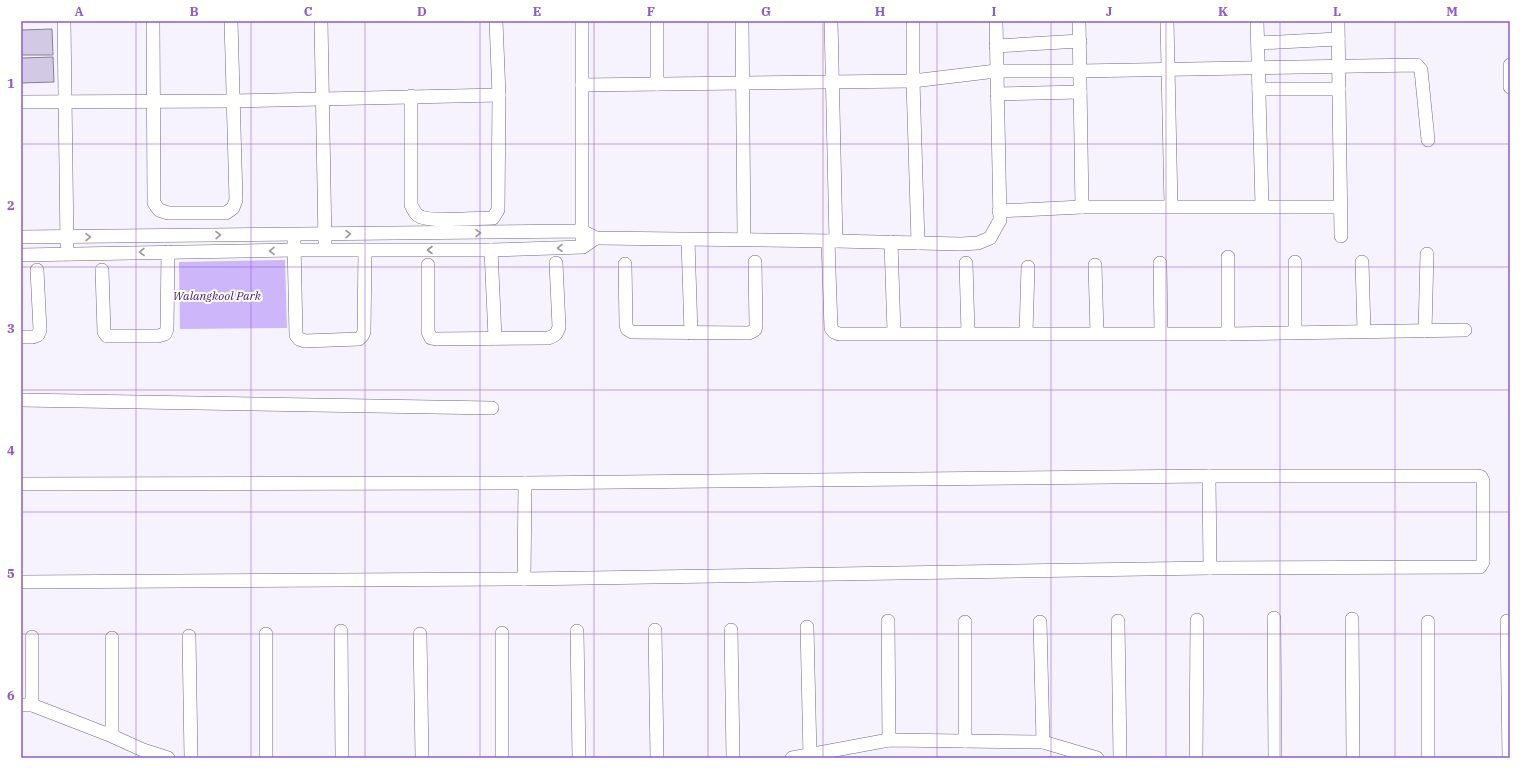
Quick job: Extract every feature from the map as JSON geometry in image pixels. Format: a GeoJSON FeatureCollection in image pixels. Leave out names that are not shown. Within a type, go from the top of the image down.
{"type":"FeatureCollection","features":[{"type":"Feature","properties":{"kind":"street"},"geometry":{"type":"LineString","coordinates":[[64,21],[67,254]]}},
{"type":"Feature","properties":{"kind":"street"},"geometry":{"type":"LineString","coordinates":[[153,21],[154,203],[159,210],[168,213],[226,213],[233,208],[236,200],[232,101],[231,21]]}},
{"type":"Feature","properties":{"kind":"street"},"geometry":{"type":"LineString","coordinates":[[321,21],[325,250]]}},
{"type":"Feature","properties":{"kind":"street"},"geometry":{"type":"LineString","coordinates":[[411,96],[411,205],[416,214],[422,218],[438,219],[493,218],[498,210],[499,95],[496,21]]}},
{"type":"Feature","properties":{"kind":"street"},"geometry":{"type":"LineString","coordinates":[[582,21],[583,248]]}},
{"type":"Feature","properties":{"kind":"street"},"geometry":{"type":"LineString","coordinates":[[657,21],[657,84]]}},
{"type":"Feature","properties":{"kind":"street"},"geometry":{"type":"LineString","coordinates":[[742,21],[741,83],[744,239]]}},
{"type":"Feature","properties":{"kind":"street"},"geometry":{"type":"LineString","coordinates":[[831,21],[832,328],[834,332],[839,334],[1228,334],[1465,330]]}},
{"type":"Feature","properties":{"kind":"street"},"geometry":{"type":"LineString","coordinates":[[914,21],[913,81],[918,243]]}},
{"type":"Feature","properties":{"kind":"street"},"geometry":{"type":"LineString","coordinates":[[21,237],[582,231],[596,238],[688,240],[744,239],[891,242],[944,245],[978,243],[990,238],[1000,220],[996,21]]}},
{"type":"Feature","properties":{"kind":"street"},"geometry":{"type":"LineString","coordinates":[[1079,21],[1082,207]]}},
{"type":"Feature","properties":{"kind":"street"},"geometry":{"type":"LineString","coordinates":[[1167,21],[1171,206]]}},
{"type":"Feature","properties":{"kind":"street"},"geometry":{"type":"LineString","coordinates":[[1257,21],[1262,206]]}},
{"type":"Feature","properties":{"kind":"street"},"geometry":{"type":"LineString","coordinates":[[1338,21],[1341,236]]}},
{"type":"Feature","properties":{"kind":"street"},"geometry":{"type":"LineString","coordinates":[[1258,43],[1338,39]]}},
{"type":"Feature","properties":{"kind":"street"},"geometry":{"type":"LineString","coordinates":[[996,46],[1080,41]]}},
{"type":"Feature","properties":{"kind":"street"},"geometry":{"type":"LineString","coordinates":[[582,85],[913,81],[996,71],[1080,72],[1417,65],[1421,70],[1428,140]]}},
{"type":"Feature","properties":{"kind":"street"},"geometry":{"type":"LineString","coordinates":[[1510,65],[1510,87]]}},
{"type":"Feature","properties":{"kind":"street"},"geometry":{"type":"LineString","coordinates":[[1259,89],[1339,89]]}},
{"type":"Feature","properties":{"kind":"street"},"geometry":{"type":"LineString","coordinates":[[997,94],[1080,92]]}},
{"type":"Feature","properties":{"kind":"street"},"geometry":{"type":"LineString","coordinates":[[21,102],[232,101],[499,95]]}},
{"type":"Feature","properties":{"kind":"street"},"geometry":{"type":"LineString","coordinates":[[999,211],[1082,207],[1340,207]]}},
{"type":"Feature","properties":{"kind":"street"},"geometry":{"type":"LineString","coordinates":[[294,235],[296,335],[299,339],[305,341],[359,338],[362,336],[364,332],[365,250]]}},
{"type":"Feature","properties":{"kind":"street"},"geometry":{"type":"LineString","coordinates":[[21,255],[294,250],[492,250],[583,248],[596,238]]}},
{"type":"Feature","properties":{"kind":"street"},"geometry":{"type":"LineString","coordinates":[[688,240],[691,333]]}},
{"type":"Feature","properties":{"kind":"street"},"geometry":{"type":"LineString","coordinates":[[891,242],[894,333]]}},
{"type":"Feature","properties":{"kind":"street"},"geometry":{"type":"LineString","coordinates":[[492,250],[495,338]]}},
{"type":"Feature","properties":{"kind":"street"},"geometry":{"type":"LineString","coordinates":[[102,270],[104,332],[107,336],[158,336],[165,334],[167,330],[168,252]]}},
{"type":"Feature","properties":{"kind":"street"},"geometry":{"type":"LineString","coordinates":[[1426,331],[1427,254]]}},
{"type":"Feature","properties":{"kind":"street"},"geometry":{"type":"LineString","coordinates":[[1228,257],[1228,334]]}},
{"type":"Feature","properties":{"kind":"street"},"geometry":{"type":"LineString","coordinates":[[428,265],[428,332],[431,338],[548,338],[554,337],[558,333],[559,327],[556,262]]}},
{"type":"Feature","properties":{"kind":"street"},"geometry":{"type":"LineString","coordinates":[[625,264],[626,324],[627,329],[632,332],[749,333],[755,330],[756,326],[755,262]]}},
{"type":"Feature","properties":{"kind":"street"},"geometry":{"type":"LineString","coordinates":[[1295,262],[1295,332]]}},
{"type":"Feature","properties":{"kind":"street"},"geometry":{"type":"LineString","coordinates":[[1362,262],[1364,331]]}},
{"type":"Feature","properties":{"kind":"street"},"geometry":{"type":"LineString","coordinates":[[966,263],[968,333]]}},
{"type":"Feature","properties":{"kind":"street"},"geometry":{"type":"LineString","coordinates":[[1160,263],[1161,333]]}},
{"type":"Feature","properties":{"kind":"street"},"geometry":{"type":"LineString","coordinates":[[1095,264],[1097,333]]}},
{"type":"Feature","properties":{"kind":"street"},"geometry":{"type":"LineString","coordinates":[[1026,333],[1028,267]]}},
{"type":"Feature","properties":{"kind":"street"},"geometry":{"type":"LineString","coordinates":[[21,337],[33,337],[38,335],[40,330],[37,270]]}},
{"type":"Feature","properties":{"kind":"street"},"geometry":{"type":"LineString","coordinates":[[21,400],[492,408]]}},
{"type":"Feature","properties":{"kind":"street"},"geometry":{"type":"LineString","coordinates":[[1209,476],[1210,568]]}},
{"type":"Feature","properties":{"kind":"street"},"geometry":{"type":"LineString","coordinates":[[21,484],[525,483],[1209,476],[1478,476],[1481,477],[1483,481],[1483,562],[1480,567],[1210,568],[524,579],[21,582]]}},
{"type":"Feature","properties":{"kind":"street"},"geometry":{"type":"LineString","coordinates":[[524,579],[525,483]]}},
{"type":"Feature","properties":{"kind":"street"},"geometry":{"type":"LineString","coordinates":[[1274,618],[1275,758]]}},
{"type":"Feature","properties":{"kind":"street"},"geometry":{"type":"LineString","coordinates":[[1352,619],[1353,758]]}},
{"type":"Feature","properties":{"kind":"street"},"geometry":{"type":"LineString","coordinates":[[1196,758],[1197,620]]}},
{"type":"Feature","properties":{"kind":"street"},"geometry":{"type":"LineString","coordinates":[[888,621],[889,740]]}},
{"type":"Feature","properties":{"kind":"street"},"geometry":{"type":"LineString","coordinates":[[1118,621],[1120,758]]}},
{"type":"Feature","properties":{"kind":"street"},"geometry":{"type":"LineString","coordinates":[[1507,621],[1509,758]]}},
{"type":"Feature","properties":{"kind":"street"},"geometry":{"type":"LineString","coordinates":[[965,622],[965,740]]}},
{"type":"Feature","properties":{"kind":"street"},"geometry":{"type":"LineString","coordinates":[[1040,622],[1043,742]]}},
{"type":"Feature","properties":{"kind":"street"},"geometry":{"type":"LineString","coordinates":[[1428,622],[1428,758]]}},
{"type":"Feature","properties":{"kind":"street"},"geometry":{"type":"LineString","coordinates":[[807,627],[810,756]]}},
{"type":"Feature","properties":{"kind":"street"},"geometry":{"type":"LineString","coordinates":[[655,630],[656,758]]}},
{"type":"Feature","properties":{"kind":"street"},"geometry":{"type":"LineString","coordinates":[[731,630],[733,758]]}},
{"type":"Feature","properties":{"kind":"street"},"geometry":{"type":"LineString","coordinates":[[341,631],[342,758]]}},
{"type":"Feature","properties":{"kind":"street"},"geometry":{"type":"LineString","coordinates":[[577,631],[579,758]]}},
{"type":"Feature","properties":{"kind":"street"},"geometry":{"type":"LineString","coordinates":[[502,633],[502,758]]}},
{"type":"Feature","properties":{"kind":"street"},"geometry":{"type":"LineString","coordinates":[[266,634],[266,758]]}},
{"type":"Feature","properties":{"kind":"street"},"geometry":{"type":"LineString","coordinates":[[420,634],[422,758]]}},
{"type":"Feature","properties":{"kind":"street"},"geometry":{"type":"LineString","coordinates":[[190,636],[191,758]]}},
{"type":"Feature","properties":{"kind":"street"},"geometry":{"type":"LineString","coordinates":[[32,637],[26,705],[112,736],[143,750],[168,758]]}},
{"type":"Feature","properties":{"kind":"street"},"geometry":{"type":"LineString","coordinates":[[112,638],[112,736]]}},
{"type":"Feature","properties":{"kind":"street"},"geometry":{"type":"LineString","coordinates":[[792,758],[810,756],[889,740],[965,740],[1043,742],[1097,758]]}},
{"type":"Feature","properties":{"kind":"green space","name":"Walangkool Park"},"geometry":{"type":"Polygon","coordinates":[[[285,260],[287,328],[180,329],[179,262],[285,260]]]}},
{"type":"Feature","properties":{"kind":"building"},"geometry":{"type":"Polygon","coordinates":[[[52,29],[53,55],[21,55],[21,30],[52,29]]]}},
{"type":"Feature","properties":{"kind":"building"},"geometry":{"type":"Polygon","coordinates":[[[53,57],[54,82],[21,83],[21,58],[53,57]]]}}]}
